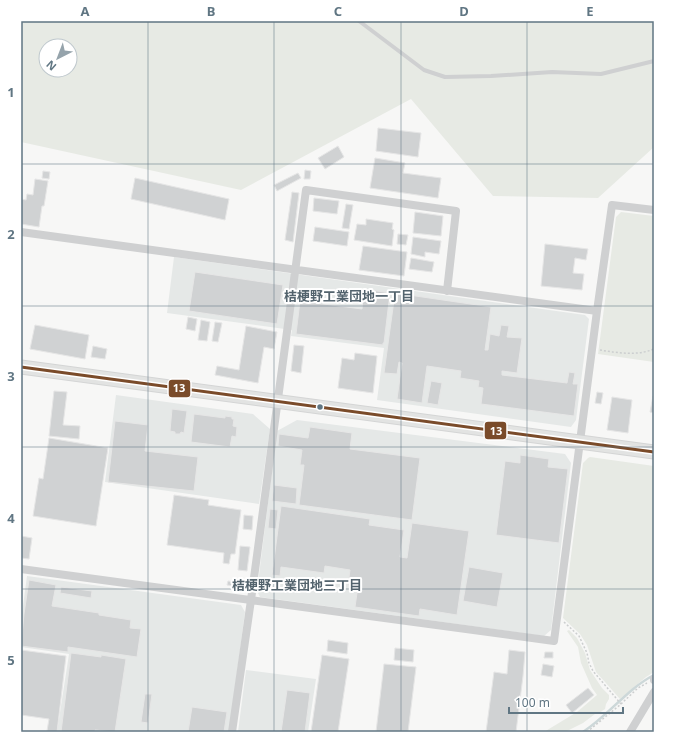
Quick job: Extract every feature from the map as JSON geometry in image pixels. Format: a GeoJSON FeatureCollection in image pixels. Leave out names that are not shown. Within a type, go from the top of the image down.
{"type":"FeatureCollection","features":[{"type":"Feature","properties":{"kind":"main road"},"geometry":{"type":"LineString","coordinates":[[21,367],[654,452]]}},
{"type":"Feature","properties":{"kind":"street"},"geometry":{"type":"LineString","coordinates":[[232,732],[306,190],[456,211],[447,290]]}},
{"type":"Feature","properties":{"kind":"street"},"geometry":{"type":"LineString","coordinates":[[21,569],[554,641],[612,205],[654,210]]}},
{"type":"Feature","properties":{"kind":"street"},"geometry":{"type":"LineString","coordinates":[[21,232],[597,311]]}},
{"type":"Feature","properties":{"kind":"street"},"geometry":{"type":"LineString","coordinates":[[630,732],[651,704],[654,692]]}},
{"type":"Feature","properties":{"kind":"lane"},"geometry":{"type":"LineString","coordinates":[[359,21],[424,70],[445,77],[552,72],[601,74],[654,61]]}},
{"type":"Feature","properties":{"kind":"path"},"geometry":{"type":"LineString","coordinates":[[592,348],[635,354],[654,349]]}},
{"type":"Feature","properties":{"kind":"path"},"geometry":{"type":"LineString","coordinates":[[556,619],[561,620],[579,636],[588,653],[589,663],[593,671],[620,704]]}},
{"type":"Feature","properties":{"kind":"path"},"geometry":{"type":"LineString","coordinates":[[587,732],[638,688],[654,679]]}},
{"type":"Feature","properties":{"kind":"shaded area"},"geometry":{"type":"Polygon","coordinates":[[[21,21],[654,21],[654,147],[598,198],[493,196],[411,99],[241,190],[21,142],[21,21]]]}},
{"type":"Feature","properties":{"kind":"shaded area"},"geometry":{"type":"Polygon","coordinates":[[[621,212],[654,216],[654,362],[598,354],[616,217],[621,212]]]}},
{"type":"Feature","properties":{"kind":"shaded area"},"geometry":{"type":"Polygon","coordinates":[[[174,257],[585,315],[589,319],[576,420],[571,427],[377,400],[384,348],[291,336],[292,330],[167,313],[174,257]]]}},
{"type":"Feature","properties":{"kind":"shaded area"},"geometry":{"type":"Polygon","coordinates":[[[116,395],[253,414],[270,429],[259,504],[105,482],[116,395]]]}},
{"type":"Feature","properties":{"kind":"shaded area"},"geometry":{"type":"Polygon","coordinates":[[[297,420],[565,454],[571,463],[551,630],[544,636],[260,597],[257,591],[277,431],[297,420]]]}},
{"type":"Feature","properties":{"kind":"shaded area"},"geometry":{"type":"Polygon","coordinates":[[[590,457],[654,466],[654,672],[620,699],[596,672],[587,645],[580,634],[563,618],[583,463],[590,457]]]}},
{"type":"Feature","properties":{"kind":"shaded area"},"geometry":{"type":"Polygon","coordinates":[[[27,576],[241,605],[245,612],[229,732],[57,732],[69,654],[21,647],[21,621],[27,576]]]}},
{"type":"Feature","properties":{"kind":"shaded area"},"geometry":{"type":"Polygon","coordinates":[[[569,630],[577,638],[585,653],[590,670],[602,688],[609,695],[609,699],[605,709],[583,723],[565,732],[544,732],[577,712],[597,695],[592,688],[581,663],[578,647],[567,631],[569,630]]]}},
{"type":"Feature","properties":{"kind":"shaded area"},"geometry":{"type":"Polygon","coordinates":[[[246,670],[316,679],[308,732],[238,732],[246,670]]]}},
{"type":"Feature","properties":{"kind":"building"},"geometry":{"type":"Polygon","coordinates":[[[378,128],[421,133],[418,157],[376,151],[378,128]]]}},
{"type":"Feature","properties":{"kind":"building"},"geometry":{"type":"Polygon","coordinates":[[[338,146],[344,157],[325,169],[318,158],[338,146]]]}},
{"type":"Feature","properties":{"kind":"building"},"geometry":{"type":"Polygon","coordinates":[[[375,158],[405,163],[403,173],[441,178],[438,198],[370,188],[375,158]]]}},
{"type":"Feature","properties":{"kind":"building"},"geometry":{"type":"Polygon","coordinates":[[[305,170],[311,171],[310,179],[304,179],[305,170]]]}},
{"type":"Feature","properties":{"kind":"building"},"geometry":{"type":"Polygon","coordinates":[[[43,171],[50,172],[49,179],[42,178],[43,171]]]}},
{"type":"Feature","properties":{"kind":"building"},"geometry":{"type":"Polygon","coordinates":[[[298,173],[301,178],[277,191],[274,185],[298,173]]]}},
{"type":"Feature","properties":{"kind":"building"},"geometry":{"type":"Polygon","coordinates":[[[135,178],[229,199],[225,220],[131,199],[135,178]]]}},
{"type":"Feature","properties":{"kind":"building"},"geometry":{"type":"Polygon","coordinates":[[[35,179],[48,181],[39,227],[21,224],[21,199],[26,200],[27,194],[33,195],[35,179]]]}},
{"type":"Feature","properties":{"kind":"building"},"geometry":{"type":"Polygon","coordinates":[[[292,192],[299,193],[293,242],[285,240],[292,192]]]}},
{"type":"Feature","properties":{"kind":"building"},"geometry":{"type":"Polygon","coordinates":[[[314,198],[339,201],[337,214],[313,211],[314,198]]]}},
{"type":"Feature","properties":{"kind":"building"},"geometry":{"type":"Polygon","coordinates":[[[346,204],[353,205],[349,229],[342,228],[346,204]]]}},
{"type":"Feature","properties":{"kind":"building"},"geometry":{"type":"Polygon","coordinates":[[[415,212],[443,216],[441,236],[413,233],[415,212]]]}},
{"type":"Feature","properties":{"kind":"building"},"geometry":{"type":"Polygon","coordinates":[[[366,219],[393,223],[392,229],[394,230],[392,246],[354,240],[357,224],[366,225],[366,219]]]}},
{"type":"Feature","properties":{"kind":"building"},"geometry":{"type":"Polygon","coordinates":[[[315,227],[349,232],[347,246],[313,241],[315,227]]]}},
{"type":"Feature","properties":{"kind":"building"},"geometry":{"type":"Polygon","coordinates":[[[398,234],[408,235],[406,245],[397,244],[398,234]]]}},
{"type":"Feature","properties":{"kind":"building"},"geometry":{"type":"Polygon","coordinates":[[[413,237],[441,241],[439,254],[425,252],[425,257],[411,254],[413,237]]]}},
{"type":"Feature","properties":{"kind":"building"},"geometry":{"type":"Polygon","coordinates":[[[545,244],[588,249],[586,260],[575,258],[573,273],[584,274],[582,290],[541,286],[545,244]]]}},
{"type":"Feature","properties":{"kind":"building"},"geometry":{"type":"Polygon","coordinates":[[[363,246],[407,252],[404,276],[359,270],[363,246]]]}},
{"type":"Feature","properties":{"kind":"building"},"geometry":{"type":"Polygon","coordinates":[[[411,258],[434,262],[432,272],[409,269],[411,258]]]}},
{"type":"Feature","properties":{"kind":"building"},"geometry":{"type":"Polygon","coordinates":[[[195,272],[283,285],[277,324],[189,311],[195,272]]]}},
{"type":"Feature","properties":{"kind":"building"},"geometry":{"type":"Polygon","coordinates":[[[364,289],[390,293],[383,345],[296,334],[300,301],[362,309],[364,289]]]}},
{"type":"Feature","properties":{"kind":"building"},"geometry":{"type":"Polygon","coordinates":[[[395,293],[491,307],[485,350],[488,350],[490,334],[499,336],[501,325],[509,326],[507,337],[522,338],[517,373],[502,371],[502,375],[567,383],[569,372],[575,373],[573,384],[578,384],[574,416],[481,404],[483,388],[478,387],[479,381],[460,378],[461,371],[427,366],[422,403],[397,399],[402,363],[399,362],[397,374],[384,373],[395,293]]]}},
{"type":"Feature","properties":{"kind":"building"},"geometry":{"type":"Polygon","coordinates":[[[188,317],[197,319],[195,331],[186,329],[188,317]]]}},
{"type":"Feature","properties":{"kind":"building"},"geometry":{"type":"Polygon","coordinates":[[[201,320],[210,322],[207,341],[198,340],[201,320]]]}},
{"type":"Feature","properties":{"kind":"building"},"geometry":{"type":"Polygon","coordinates":[[[215,322],[222,323],[218,342],[212,341],[215,322]]]}},
{"type":"Feature","properties":{"kind":"building"},"geometry":{"type":"Polygon","coordinates":[[[35,325],[89,335],[85,359],[30,349],[35,325]]]}},
{"type":"Feature","properties":{"kind":"building"},"geometry":{"type":"Polygon","coordinates":[[[246,326],[277,332],[274,349],[264,347],[258,383],[215,375],[217,366],[239,370],[246,326]]]}},
{"type":"Feature","properties":{"kind":"building"},"geometry":{"type":"Polygon","coordinates":[[[294,345],[304,346],[301,373],[291,371],[294,345]]]}},
{"type":"Feature","properties":{"kind":"building"},"geometry":{"type":"Polygon","coordinates":[[[93,346],[107,349],[105,359],[91,357],[93,346]]]}},
{"type":"Feature","properties":{"kind":"building"},"geometry":{"type":"Polygon","coordinates":[[[355,353],[377,356],[373,393],[338,388],[342,358],[354,360],[355,353]]]}},
{"type":"Feature","properties":{"kind":"building"},"geometry":{"type":"Polygon","coordinates":[[[431,381],[442,383],[438,405],[427,403],[431,381]]]}},
{"type":"Feature","properties":{"kind":"building"},"geometry":{"type":"Polygon","coordinates":[[[54,391],[67,392],[63,425],[80,426],[79,439],[49,436],[54,391]]]}},
{"type":"Feature","properties":{"kind":"building"},"geometry":{"type":"Polygon","coordinates":[[[597,392],[603,393],[601,404],[595,403],[597,392]]]}},
{"type":"Feature","properties":{"kind":"building"},"geometry":{"type":"Polygon","coordinates":[[[654,396],[654,413],[650,412],[654,396]]]}},
{"type":"Feature","properties":{"kind":"building"},"geometry":{"type":"Polygon","coordinates":[[[612,397],[632,400],[628,433],[607,430],[612,397]]]}},
{"type":"Feature","properties":{"kind":"building"},"geometry":{"type":"Polygon","coordinates":[[[172,409],[187,411],[184,433],[181,432],[180,434],[175,434],[175,432],[170,431],[172,409]]]}},
{"type":"Feature","properties":{"kind":"building"},"geometry":{"type":"Polygon","coordinates":[[[194,414],[225,418],[225,416],[232,417],[232,419],[234,419],[233,426],[237,427],[236,437],[232,436],[230,447],[191,442],[194,414]]]}},
{"type":"Feature","properties":{"kind":"building"},"geometry":{"type":"Polygon","coordinates":[[[115,421],[148,425],[145,451],[198,457],[194,491],[108,482],[115,421]]]}},
{"type":"Feature","properties":{"kind":"building"},"geometry":{"type":"Polygon","coordinates":[[[310,427],[352,433],[350,449],[420,458],[412,520],[299,505],[304,465],[300,465],[302,450],[278,446],[279,434],[308,438],[310,427]]]}},
{"type":"Feature","properties":{"kind":"building"},"geometry":{"type":"Polygon","coordinates":[[[49,438],[108,448],[96,526],[33,516],[39,478],[43,479],[49,438]]]}},
{"type":"Feature","properties":{"kind":"building"},"geometry":{"type":"Polygon","coordinates":[[[520,455],[549,459],[548,467],[568,469],[559,543],[496,535],[505,461],[520,463],[520,455]]]}},
{"type":"Feature","properties":{"kind":"building"},"geometry":{"type":"Polygon","coordinates":[[[274,485],[297,488],[296,504],[272,501],[274,485]]]}},
{"type":"Feature","properties":{"kind":"building"},"geometry":{"type":"Polygon","coordinates":[[[174,495],[209,500],[208,505],[241,510],[235,554],[231,554],[229,564],[223,563],[224,553],[167,545],[174,495]]]}},
{"type":"Feature","properties":{"kind":"building"},"geometry":{"type":"Polygon","coordinates":[[[281,506],[370,519],[369,525],[404,530],[400,557],[407,558],[412,523],[469,531],[457,615],[420,609],[419,616],[355,607],[358,586],[348,585],[350,570],[325,566],[324,573],[281,567],[280,576],[272,575],[281,506]]]}},
{"type":"Feature","properties":{"kind":"building"},"geometry":{"type":"Polygon","coordinates":[[[270,509],[278,510],[276,529],[268,528],[270,509]]]}},
{"type":"Feature","properties":{"kind":"building"},"geometry":{"type":"Polygon","coordinates":[[[244,515],[253,516],[252,530],[243,529],[244,515]]]}},
{"type":"Feature","properties":{"kind":"building"},"geometry":{"type":"Polygon","coordinates":[[[21,536],[32,538],[29,559],[21,558],[21,536]]]}},
{"type":"Feature","properties":{"kind":"building"},"geometry":{"type":"Polygon","coordinates":[[[240,546],[250,547],[247,571],[238,570],[240,546]]]}},
{"type":"Feature","properties":{"kind":"building"},"geometry":{"type":"Polygon","coordinates":[[[469,567],[503,573],[497,607],[463,601],[469,567]]]}},
{"type":"Feature","properties":{"kind":"building"},"geometry":{"type":"Polygon","coordinates":[[[29,580],[56,585],[52,606],[99,613],[99,615],[131,620],[130,628],[141,629],[137,657],[68,647],[68,652],[21,646],[29,580]]]}},
{"type":"Feature","properties":{"kind":"building"},"geometry":{"type":"Polygon","coordinates":[[[228,581],[241,583],[241,587],[227,585],[228,581]]]}},
{"type":"Feature","properties":{"kind":"building"},"geometry":{"type":"Polygon","coordinates":[[[61,587],[92,591],[91,598],[60,593],[61,587]]]}},
{"type":"Feature","properties":{"kind":"building"},"geometry":{"type":"Polygon","coordinates":[[[328,640],[348,643],[347,654],[327,651],[328,640]]]}},
{"type":"Feature","properties":{"kind":"building"},"geometry":{"type":"Polygon","coordinates":[[[395,648],[414,650],[413,662],[394,660],[395,648]]]}},
{"type":"Feature","properties":{"kind":"building"},"geometry":{"type":"Polygon","coordinates":[[[21,650],[66,656],[57,732],[47,731],[49,719],[21,715],[21,650]]]}},
{"type":"Feature","properties":{"kind":"building"},"geometry":{"type":"Polygon","coordinates":[[[509,650],[525,652],[516,732],[486,732],[494,672],[507,674],[509,650]]]}},
{"type":"Feature","properties":{"kind":"building"},"geometry":{"type":"Polygon","coordinates":[[[545,652],[553,652],[553,658],[544,658],[545,652]]]}},
{"type":"Feature","properties":{"kind":"building"},"geometry":{"type":"Polygon","coordinates":[[[71,653],[101,657],[101,655],[126,659],[115,732],[95,730],[95,732],[61,732],[71,653]]]}},
{"type":"Feature","properties":{"kind":"building"},"geometry":{"type":"Polygon","coordinates":[[[322,655],[349,659],[338,732],[311,732],[322,655]]]}},
{"type":"Feature","properties":{"kind":"building"},"geometry":{"type":"Polygon","coordinates":[[[384,664],[416,667],[408,732],[376,732],[384,664]]]}},
{"type":"Feature","properties":{"kind":"building"},"geometry":{"type":"Polygon","coordinates":[[[543,664],[554,666],[552,677],[541,675],[543,664]]]}},
{"type":"Feature","properties":{"kind":"building"},"geometry":{"type":"Polygon","coordinates":[[[588,688],[594,695],[572,713],[566,705],[588,688]]]}},
{"type":"Feature","properties":{"kind":"building"},"geometry":{"type":"Polygon","coordinates":[[[287,690],[310,693],[305,732],[281,732],[287,690]]]}},
{"type":"Feature","properties":{"kind":"building"},"geometry":{"type":"Polygon","coordinates":[[[145,694],[152,694],[148,723],[141,722],[145,694]]]}},
{"type":"Feature","properties":{"kind":"building"},"geometry":{"type":"Polygon","coordinates":[[[192,707],[227,712],[224,732],[188,732],[192,707]]]}},
{"type":"Feature","properties":{"kind":"waterway"},"geometry":{"type":"LineString","coordinates":[[583,732],[635,687],[654,675]]}},
{"type":"Feature","properties":{"kind":"transit line","name":"13"},"geometry":{"type":"LineString","coordinates":[[21,367],[654,452]]}},
{"type":"Feature","properties":{"kind":"district","name":"桔梗野工業団地一丁目"},"geometry":{"type":"Point","coordinates":[349,296]}},
{"type":"Feature","properties":{"kind":"district","name":"桔梗野工業団地三丁目"},"geometry":{"type":"Point","coordinates":[297,585]}}]}
